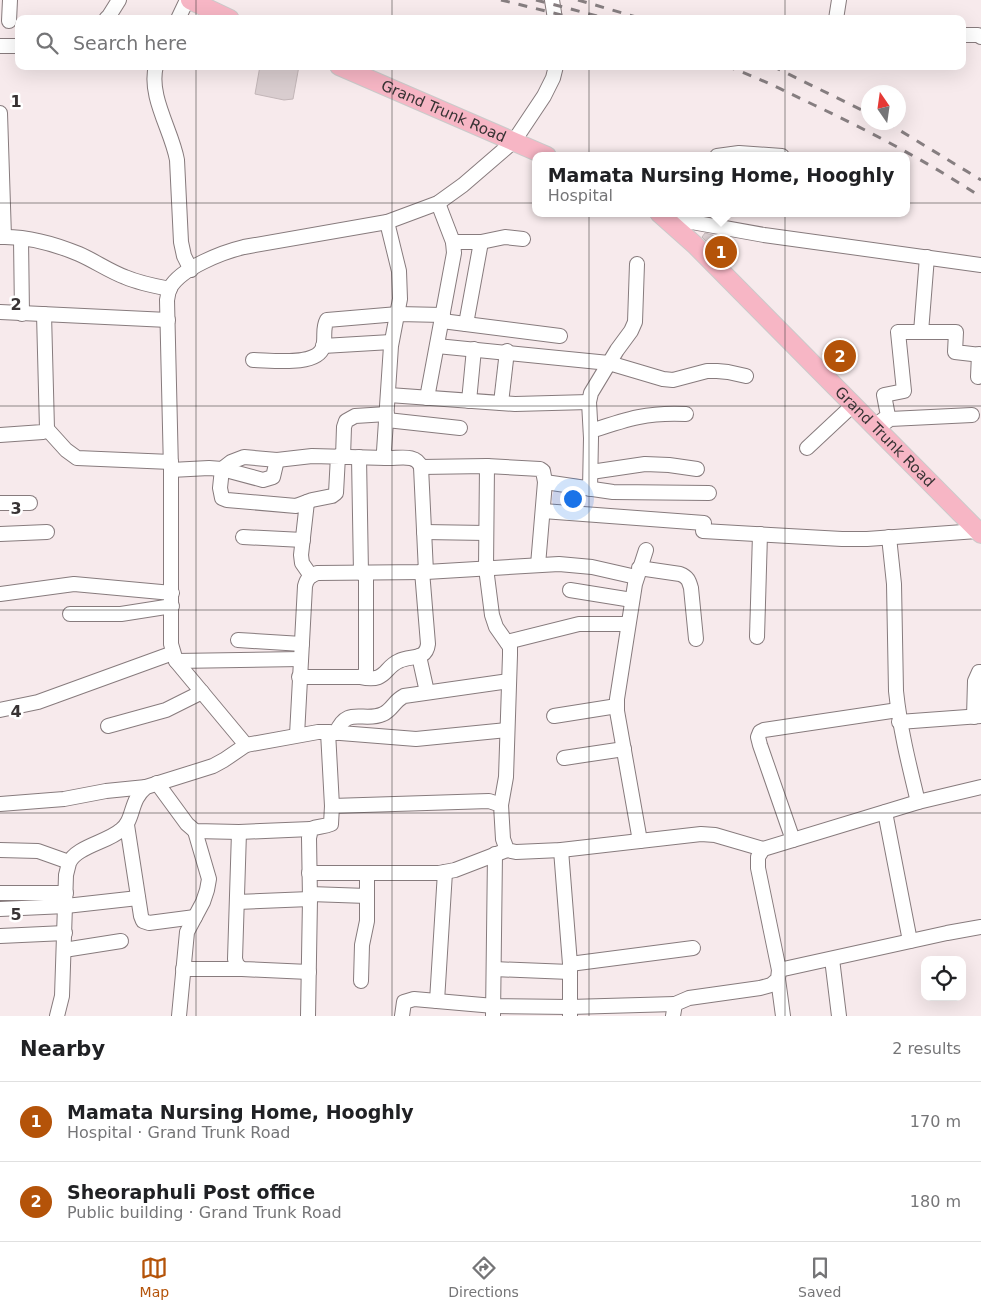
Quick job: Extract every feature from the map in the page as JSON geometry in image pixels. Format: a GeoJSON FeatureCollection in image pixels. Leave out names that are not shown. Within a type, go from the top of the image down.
{"type":"FeatureCollection","features":[{"type":"Feature","properties":{"kind":"main road"},"geometry":{"type":"LineString","coordinates":[[189,0],[221,15]]}},
{"type":"Feature","properties":{"kind":"main road","name":"Grand Trunk Road"},"geometry":{"type":"LineString","coordinates":[[348,70],[538,152]]}},
{"type":"Feature","properties":{"kind":"main road","name":"Grand Trunk Road"},"geometry":{"type":"LineString","coordinates":[[663,217],[695,245],[979,533]]}},
{"type":"Feature","properties":{"kind":"street"},"geometry":{"type":"LineString","coordinates":[[9,21],[10,0]]}},
{"type":"Feature","properties":{"kind":"street"},"geometry":{"type":"LineString","coordinates":[[110,15],[118,0]]}},
{"type":"Feature","properties":{"kind":"street"},"geometry":{"type":"LineString","coordinates":[[180,15],[189,0]]}},
{"type":"Feature","properties":{"kind":"street"},"geometry":{"type":"LineString","coordinates":[[552,0],[554,15]]}},
{"type":"Feature","properties":{"kind":"street"},"geometry":{"type":"LineString","coordinates":[[836,15],[838,0]]}},
{"type":"Feature","properties":{"kind":"street"},"geometry":{"type":"LineString","coordinates":[[966,35],[981,36]]}},
{"type":"Feature","properties":{"kind":"street"},"geometry":{"type":"LineString","coordinates":[[0,46],[15,46]]}},
{"type":"Feature","properties":{"kind":"street"},"geometry":{"type":"LineString","coordinates":[[155,70],[156,96],[175,149],[177,160],[180,242],[191,270]]}},
{"type":"Feature","properties":{"kind":"street"},"geometry":{"type":"LineString","coordinates":[[246,745],[174,657],[167,300],[170,289],[178,279],[210,258],[244,246],[387,222],[438,203],[463,185],[514,141],[544,96],[555,70]]}},
{"type":"Feature","properties":{"kind":"street"},"geometry":{"type":"LineString","coordinates":[[0,113],[2,237],[40,241],[60,247],[141,283],[170,289]]}},
{"type":"Feature","properties":{"kind":"street"},"geometry":{"type":"LineString","coordinates":[[427,398],[454,253],[453,242],[438,203]]}},
{"type":"Feature","properties":{"kind":"street"},"geometry":{"type":"LineString","coordinates":[[682,217],[703,219],[764,235],[981,265]]}},
{"type":"Feature","properties":{"kind":"street"},"geometry":{"type":"LineString","coordinates":[[386,458],[384,451],[391,342],[400,299],[399,271],[387,222]]}},
{"type":"Feature","properties":{"kind":"street"},"geometry":{"type":"LineString","coordinates":[[453,242],[481,242],[505,237],[523,239]]}},
{"type":"Feature","properties":{"kind":"street"},"geometry":{"type":"LineString","coordinates":[[21,239],[22,314]]}},
{"type":"Feature","properties":{"kind":"street"},"geometry":{"type":"LineString","coordinates":[[466,324],[481,242]]}},
{"type":"Feature","properties":{"kind":"street"},"geometry":{"type":"LineString","coordinates":[[921,332],[927,257]]}},
{"type":"Feature","properties":{"kind":"street"},"geometry":{"type":"LineString","coordinates":[[590,489],[591,431],[589,402],[594,386],[635,322],[637,264]]}},
{"type":"Feature","properties":{"kind":"street"},"geometry":{"type":"LineString","coordinates":[[0,312],[168,320]]}},
{"type":"Feature","properties":{"kind":"street"},"geometry":{"type":"LineString","coordinates":[[44,314],[47,429],[66,450],[77,458],[222,469],[263,480],[273,477],[277,460]]}},
{"type":"Feature","properties":{"kind":"street"},"geometry":{"type":"LineString","coordinates":[[253,360],[289,361],[315,356],[323,346],[327,320],[398,314],[442,318],[466,324],[560,336]]}},
{"type":"Feature","properties":{"kind":"street"},"geometry":{"type":"LineString","coordinates":[[875,428],[888,416],[884,395],[904,391],[898,332],[956,332],[956,352],[980,354],[978,376]]}},
{"type":"Feature","properties":{"kind":"street"},"geometry":{"type":"LineString","coordinates":[[323,346],[391,342]]}},
{"type":"Feature","properties":{"kind":"street"},"geometry":{"type":"LineString","coordinates":[[437,346],[507,351],[609,363],[663,379],[684,378],[708,371],[728,372],[746,376]]}},
{"type":"Feature","properties":{"kind":"street"},"geometry":{"type":"LineString","coordinates":[[470,401],[474,349]]}},
{"type":"Feature","properties":{"kind":"street"},"geometry":{"type":"LineString","coordinates":[[501,403],[507,351]]}},
{"type":"Feature","properties":{"kind":"street"},"geometry":{"type":"LineString","coordinates":[[389,395],[501,403],[589,402]]}},
{"type":"Feature","properties":{"kind":"street"},"geometry":{"type":"LineString","coordinates":[[807,448],[853,405]]}},
{"type":"Feature","properties":{"kind":"street"},"geometry":{"type":"LineString","coordinates":[[591,431],[640,416],[667,413],[686,414]]}},
{"type":"Feature","properties":{"kind":"street"},"geometry":{"type":"LineString","coordinates":[[875,428],[890,418],[972,415]]}},
{"type":"Feature","properties":{"kind":"street"},"geometry":{"type":"LineString","coordinates":[[299,677],[360,677],[370,679],[379,677],[387,672],[398,661],[419,656],[427,651],[421,467],[415,458],[386,458],[359,457],[340,457],[312,456],[277,460],[244,457],[231,462],[222,469],[220,494],[222,498],[288,506],[302,504],[332,496],[336,493],[340,457],[344,427],[346,421],[355,416],[387,417],[460,428]]}},
{"type":"Feature","properties":{"kind":"street"},"geometry":{"type":"LineString","coordinates":[[0,435],[43,432],[47,429]]}},
{"type":"Feature","properties":{"kind":"street"},"geometry":{"type":"LineString","coordinates":[[359,457],[366,671],[360,677]]}},
{"type":"Feature","properties":{"kind":"street"},"geometry":{"type":"LineString","coordinates":[[591,472],[645,464],[697,469]]}},
{"type":"Feature","properties":{"kind":"street"},"geometry":{"type":"LineString","coordinates":[[421,467],[487,466],[540,470],[545,474],[538,565]]}},
{"type":"Feature","properties":{"kind":"street"},"geometry":{"type":"LineString","coordinates":[[487,466],[486,568],[492,615],[496,627],[510,646],[506,777],[501,805],[503,839],[493,1011]]}},
{"type":"Feature","properties":{"kind":"street"},"geometry":{"type":"LineString","coordinates":[[545,482],[626,493],[709,493]]}},
{"type":"Feature","properties":{"kind":"street"},"geometry":{"type":"LineString","coordinates":[[307,502],[302,563],[311,576]]}},
{"type":"Feature","properties":{"kind":"street"},"geometry":{"type":"LineString","coordinates":[[0,503],[30,503]]}},
{"type":"Feature","properties":{"kind":"street"},"geometry":{"type":"LineString","coordinates":[[542,511],[704,523],[703,531],[842,539],[979,533]]}},
{"type":"Feature","properties":{"kind":"street"},"geometry":{"type":"LineString","coordinates":[[0,534],[48,532]]}},
{"type":"Feature","properties":{"kind":"street"},"geometry":{"type":"LineString","coordinates":[[424,532],[486,533]]}},
{"type":"Feature","properties":{"kind":"street"},"geometry":{"type":"LineString","coordinates":[[757,637],[760,534]]}},
{"type":"Feature","properties":{"kind":"street"},"geometry":{"type":"LineString","coordinates":[[243,537],[303,540]]}},
{"type":"Feature","properties":{"kind":"street"},"geometry":{"type":"LineString","coordinates":[[889,537],[894,584],[898,716],[918,802]]}},
{"type":"Feature","properties":{"kind":"street"},"geometry":{"type":"LineString","coordinates":[[640,841],[617,706],[632,600],[638,573],[646,550]]}},
{"type":"Feature","properties":{"kind":"street"},"geometry":{"type":"LineString","coordinates":[[297,735],[306,580],[317,573],[424,572],[575,564],[638,573],[680,574],[689,580],[691,588],[696,639]]}},
{"type":"Feature","properties":{"kind":"street"},"geometry":{"type":"LineString","coordinates":[[0,594],[74,584],[172,599]]}},
{"type":"Feature","properties":{"kind":"street"},"geometry":{"type":"LineString","coordinates":[[570,590],[632,600]]}},
{"type":"Feature","properties":{"kind":"street"},"geometry":{"type":"LineString","coordinates":[[70,614],[133,613],[172,599]]}},
{"type":"Feature","properties":{"kind":"street"},"geometry":{"type":"LineString","coordinates":[[507,642],[579,624],[628,624]]}},
{"type":"Feature","properties":{"kind":"street"},"geometry":{"type":"LineString","coordinates":[[238,640],[302,644]]}},
{"type":"Feature","properties":{"kind":"street"},"geometry":{"type":"LineString","coordinates":[[419,656],[427,692]]}},
{"type":"Feature","properties":{"kind":"street"},"geometry":{"type":"LineString","coordinates":[[0,710],[38,702],[174,657],[301,659]]}},
{"type":"Feature","properties":{"kind":"street"},"geometry":{"type":"LineString","coordinates":[[794,840],[760,746],[758,738],[760,732],[764,730],[898,716],[978,716],[975,681],[979,672],[981,672]]}},
{"type":"Feature","properties":{"kind":"street"},"geometry":{"type":"LineString","coordinates":[[195,831],[311,830],[331,824],[332,732],[344,719],[379,715],[390,709],[398,699],[412,694],[510,680]]}},
{"type":"Feature","properties":{"kind":"street"},"geometry":{"type":"LineString","coordinates":[[108,726],[166,710],[202,692]]}},
{"type":"Feature","properties":{"kind":"street"},"geometry":{"type":"LineString","coordinates":[[554,716],[617,706]]}},
{"type":"Feature","properties":{"kind":"street"},"geometry":{"type":"LineString","coordinates":[[0,804],[64,800],[106,791],[151,785],[213,766],[246,745],[297,735],[332,732],[416,739],[507,730]]}},
{"type":"Feature","properties":{"kind":"street"},"geometry":{"type":"LineString","coordinates":[[564,758],[624,749]]}},
{"type":"Feature","properties":{"kind":"street"},"geometry":{"type":"LineString","coordinates":[[151,785],[138,794],[127,825],[143,921],[149,923],[195,917]]}},
{"type":"Feature","properties":{"kind":"street"},"geometry":{"type":"LineString","coordinates":[[151,785],[195,831],[209,879],[207,890],[187,932],[179,1016]]}},
{"type":"Feature","properties":{"kind":"street"},"geometry":{"type":"LineString","coordinates":[[309,874],[445,872],[501,852],[561,850],[708,834],[763,849],[918,802],[981,787]]}},
{"type":"Feature","properties":{"kind":"street"},"geometry":{"type":"LineString","coordinates":[[332,806],[477,800],[501,805]]}},
{"type":"Feature","properties":{"kind":"street"},"geometry":{"type":"LineString","coordinates":[[885,812],[910,941]]}},
{"type":"Feature","properties":{"kind":"street"},"geometry":{"type":"LineString","coordinates":[[57,1016],[62,996],[66,875],[69,862],[76,854],[114,836],[127,825]]}},
{"type":"Feature","properties":{"kind":"street"},"geometry":{"type":"LineString","coordinates":[[308,1016],[309,838],[311,830]]}},
{"type":"Feature","properties":{"kind":"street"},"geometry":{"type":"LineString","coordinates":[[239,832],[235,959],[237,965],[242,969]]}},
{"type":"Feature","properties":{"kind":"street"},"geometry":{"type":"LineString","coordinates":[[763,849],[758,857],[758,868],[779,974],[783,1016]]}},
{"type":"Feature","properties":{"kind":"street"},"geometry":{"type":"LineString","coordinates":[[0,850],[38,851],[69,862]]}},
{"type":"Feature","properties":{"kind":"street"},"geometry":{"type":"LineString","coordinates":[[561,850],[570,968],[570,1012]]}},
{"type":"Feature","properties":{"kind":"street"},"geometry":{"type":"LineString","coordinates":[[437,1001],[445,872]]}},
{"type":"Feature","properties":{"kind":"street"},"geometry":{"type":"LineString","coordinates":[[361,980],[361,952],[367,921],[367,873]]}},
{"type":"Feature","properties":{"kind":"street"},"geometry":{"type":"LineString","coordinates":[[0,894],[66,900]]}},
{"type":"Feature","properties":{"kind":"street"},"geometry":{"type":"LineString","coordinates":[[237,902],[310,896],[367,896]]}},
{"type":"Feature","properties":{"kind":"street"},"geometry":{"type":"LineString","coordinates":[[0,909],[66,900],[138,898]]}},
{"type":"Feature","properties":{"kind":"street"},"geometry":{"type":"LineString","coordinates":[[402,1016],[404,1002],[408,999],[437,1001],[493,1011],[674,1010],[689,998],[771,985],[779,974],[832,959],[981,927]]}},
{"type":"Feature","properties":{"kind":"street"},"geometry":{"type":"LineString","coordinates":[[0,936],[65,933]]}},
{"type":"Feature","properties":{"kind":"street"},"geometry":{"type":"LineString","coordinates":[[64,950],[121,941]]}},
{"type":"Feature","properties":{"kind":"street"},"geometry":{"type":"LineString","coordinates":[[494,969],[570,968],[693,948]]}},
{"type":"Feature","properties":{"kind":"street"},"geometry":{"type":"LineString","coordinates":[[832,959],[839,1016]]}},
{"type":"Feature","properties":{"kind":"street"},"geometry":{"type":"LineString","coordinates":[[183,969],[309,972]]}},
{"type":"Feature","properties":{"kind":"street"},"geometry":{"type":"LineString","coordinates":[[62,996],[67,1016]]}},
{"type":"Feature","properties":{"kind":"building"},"geometry":{"type":"Polygon","coordinates":[[[259,70],[298,70],[293,99],[284,100],[255,94],[259,70]]]}},
{"type":"Feature","properties":{"kind":"building"},"geometry":{"type":"Polygon","coordinates":[[[705,233],[731,240],[723,258],[702,237],[705,233]]]}},
{"type":"Feature","properties":{"kind":"building"},"geometry":{"type":"Polygon","coordinates":[[[841,338],[858,357],[841,372],[836,366],[834,368],[822,354],[841,338]]]}},
{"type":"Feature","properties":{"kind":"railway"},"geometry":{"type":"LineString","coordinates":[[501,0],[562,15]]}},
{"type":"Feature","properties":{"kind":"railway"},"geometry":{"type":"LineString","coordinates":[[536,0],[594,15]]}},
{"type":"Feature","properties":{"kind":"railway"},"geometry":{"type":"LineString","coordinates":[[578,0],[629,15]]}},
{"type":"Feature","properties":{"kind":"railway"},"geometry":{"type":"LineString","coordinates":[[736,70],[782,89],[905,152]]}},
{"type":"Feature","properties":{"kind":"railway"},"geometry":{"type":"LineString","coordinates":[[780,70],[861,110]]}},
{"type":"Feature","properties":{"kind":"railway"},"geometry":{"type":"LineString","coordinates":[[899,130],[981,180]]}},
{"type":"Feature","properties":{"kind":"railway"},"geometry":{"type":"LineString","coordinates":[[910,155],[981,197]]}},
{"type":"Feature","properties":{"kind":"place","name":"Mamata Nursing Home, Hooghly"},"geometry":{"type":"Point","coordinates":[721,252]}},
{"type":"Feature","properties":{"kind":"place","name":"Sheoraphuli Post office"},"geometry":{"type":"Point","coordinates":[840,356]}}]}
